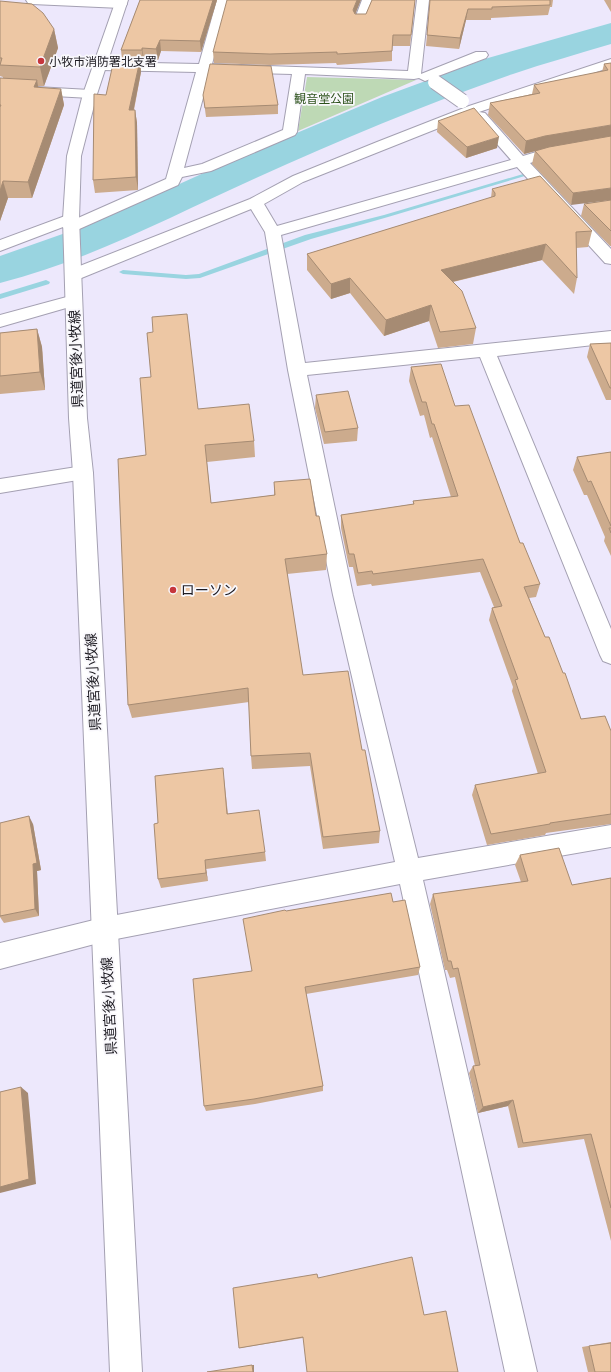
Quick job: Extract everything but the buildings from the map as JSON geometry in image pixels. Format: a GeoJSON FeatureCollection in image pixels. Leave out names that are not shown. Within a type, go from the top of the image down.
{"type":"FeatureCollection","features":[{"type":"Feature","properties":{"kind":"street"},"geometry":{"type":"LineString","coordinates":[[32,0],[121,2]]}},
{"type":"Feature","properties":{"kind":"street"},"geometry":{"type":"LineString","coordinates":[[0,246],[71,223],[173,182],[223,0]]}},
{"type":"Feature","properties":{"kind":"street"},"geometry":{"type":"LineString","coordinates":[[360,21],[368,0]]}},
{"type":"Feature","properties":{"kind":"street"},"geometry":{"type":"LineString","coordinates":[[423,0],[424,78]]}},
{"type":"Feature","properties":{"kind":"street","name":"県道宮後小牧線"},"geometry":{"type":"LineString","coordinates":[[121,2],[101,66],[90,94],[74,156],[71,223],[78,418],[83,473],[106,929],[126,1372]]}},
{"type":"Feature","properties":{"kind":"street"},"geometry":{"type":"LineString","coordinates":[[101,66],[299,70],[424,78],[480,55]]}},
{"type":"Feature","properties":{"kind":"street"},"geometry":{"type":"LineString","coordinates":[[73,268],[255,202],[298,179],[468,105],[611,63]]}},
{"type":"Feature","properties":{"kind":"street"},"geometry":{"type":"LineString","coordinates":[[176,174],[206,168],[290,132],[299,70]]}},
{"type":"Feature","properties":{"kind":"street"},"geometry":{"type":"LineString","coordinates":[[424,78],[468,105],[539,182],[575,211],[611,259]]}},
{"type":"Feature","properties":{"kind":"street"},"geometry":{"type":"LineString","coordinates":[[0,89],[90,94]]}},
{"type":"Feature","properties":{"kind":"street"},"geometry":{"type":"LineString","coordinates":[[273,232],[521,164],[543,154],[611,142]]}},
{"type":"Feature","properties":{"kind":"street"},"geometry":{"type":"LineString","coordinates":[[255,202],[273,232],[297,370],[343,595],[410,871],[521,1372]]}},
{"type":"Feature","properties":{"kind":"street"},"geometry":{"type":"LineString","coordinates":[[0,321],[74,300]]}},
{"type":"Feature","properties":{"kind":"street"},"geometry":{"type":"LineString","coordinates":[[297,370],[486,352],[611,337]]}},
{"type":"Feature","properties":{"kind":"street"},"geometry":{"type":"LineString","coordinates":[[486,352],[611,655]]}},
{"type":"Feature","properties":{"kind":"street"},"geometry":{"type":"LineString","coordinates":[[0,486],[83,473]]}},
{"type":"Feature","properties":{"kind":"street"},"geometry":{"type":"LineString","coordinates":[[0,956],[106,929],[410,871],[611,836]]}},
{"type":"Feature","properties":{"kind":"green space","name":"観音堂公園"},"geometry":{"type":"Polygon","coordinates":[[[307,77],[416,80],[298,131],[307,77]]]}},
{"type":"Feature","properties":{"kind":"waterway"},"geometry":{"type":"LineString","coordinates":[[0,270],[53,253],[106,233],[242,170],[395,105],[501,66],[611,33]]}},
{"type":"Feature","properties":{"kind":"waterway"},"geometry":{"type":"LineString","coordinates":[[123,272],[186,277],[200,276],[308,237],[386,216],[552,167]]}},
{"type":"Feature","properties":{"kind":"waterway"},"geometry":{"type":"LineString","coordinates":[[0,297],[46,282]]}},
{"type":"Feature","properties":{"kind":"place","name":"小牧市消防署北支署"},"geometry":{"type":"Point","coordinates":[41,61]}},
{"type":"Feature","properties":{"kind":"place","name":"ローソン"},"geometry":{"type":"Point","coordinates":[173,590]}}]}
